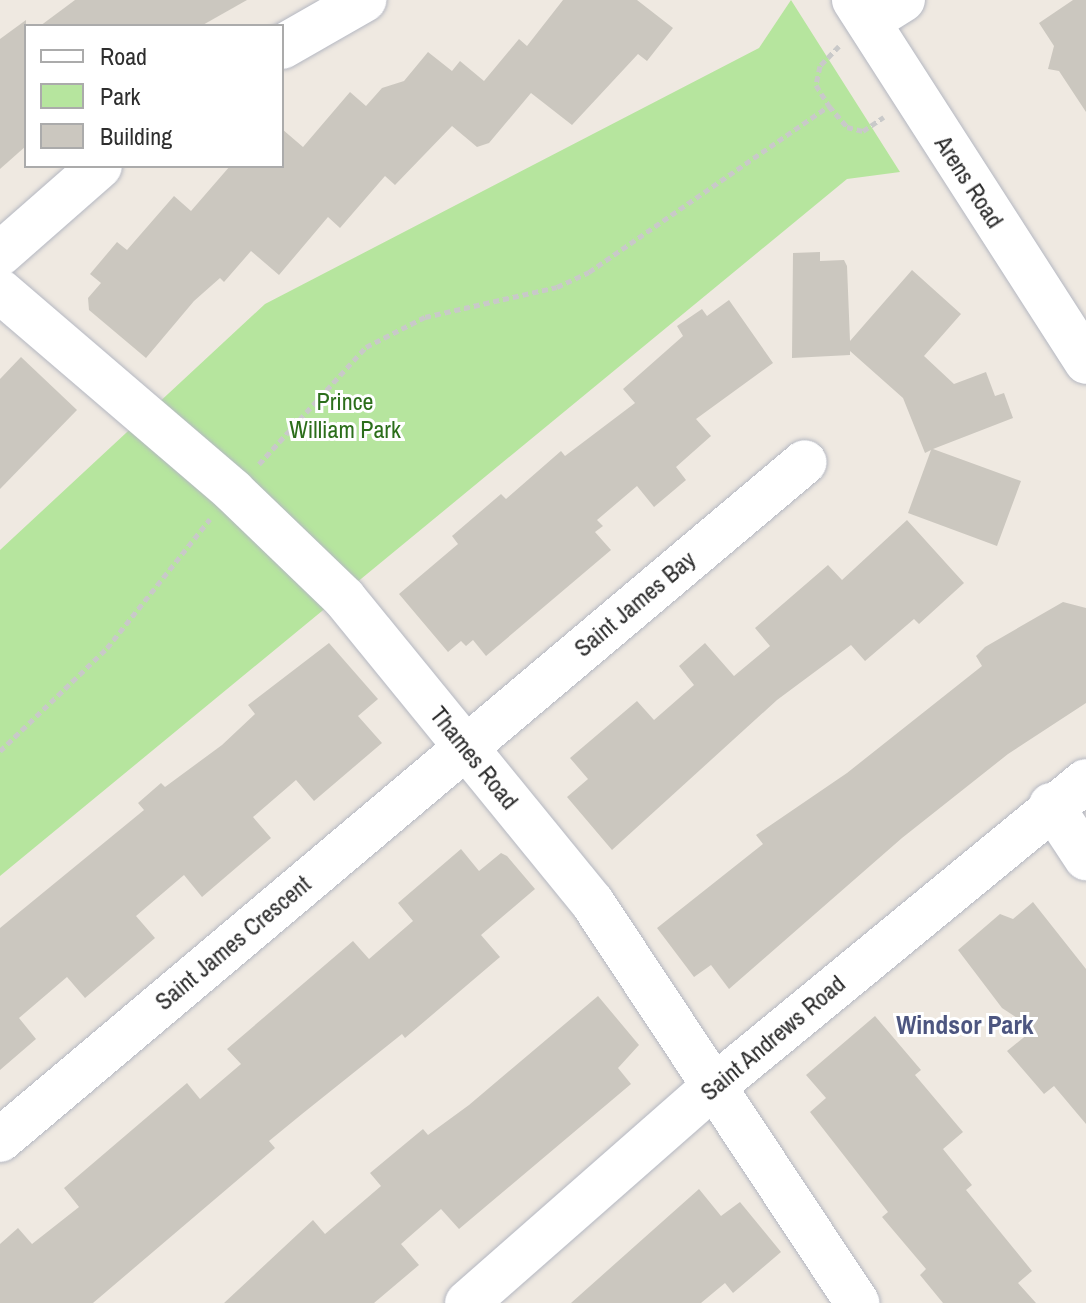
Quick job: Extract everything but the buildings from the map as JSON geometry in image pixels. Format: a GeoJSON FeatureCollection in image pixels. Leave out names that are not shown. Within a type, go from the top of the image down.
{"type":"FeatureCollection","features":[{"type":"Feature","properties":{"kind":"street"},"geometry":{"type":"LineString","coordinates":[[284,46],[364,0]]}},
{"type":"Feature","properties":{"kind":"street","name":"Arens Road"},"geometry":{"type":"LineString","coordinates":[[872,8],[906,86],[1086,362]]}},
{"type":"Feature","properties":{"kind":"street"},"geometry":{"type":"LineString","coordinates":[[0,254],[98,168]]}},
{"type":"Feature","properties":{"kind":"street","name":"Thames Road"},"geometry":{"type":"LineString","coordinates":[[0,291],[233,491],[344,598],[592,902],[711,1089],[857,1303]]}},
{"type":"Feature","properties":{"kind":"street","name":"Saint James Bay"},"geometry":{"type":"LineString","coordinates":[[466,747],[805,462]]}},
{"type":"Feature","properties":{"kind":"street","name":"Saint James Crescent"},"geometry":{"type":"LineString","coordinates":[[0,1140],[466,747]]}},
{"type":"Feature","properties":{"kind":"street"},"geometry":{"type":"LineString","coordinates":[[1068,793],[1086,858]]}},
{"type":"Feature","properties":{"kind":"street","name":"Saint Andrews Road"},"geometry":{"type":"LineString","coordinates":[[467,1303],[711,1089],[1068,793]]}},
{"type":"Feature","properties":{"kind":"path"},"geometry":{"type":"LineString","coordinates":[[872,8],[835,53],[820,66],[816,85],[847,127],[863,131],[880,122],[906,86]]}},
{"type":"Feature","properties":{"kind":"path"},"geometry":{"type":"LineString","coordinates":[[0,751],[107,648],[233,491],[366,347],[425,317],[557,287],[589,272],[829,106]]}},
{"type":"Feature","properties":{"kind":"green space","name":"Prince William Park"},"geometry":{"type":"Polygon","coordinates":[[[791,0],[900,172],[847,179],[0,876],[0,550],[265,304],[759,48],[791,0]]]}},
{"type":"Feature","properties":{"kind":"district","name":"Windsor Park"},"geometry":{"type":"Point","coordinates":[965,1025]}}]}
